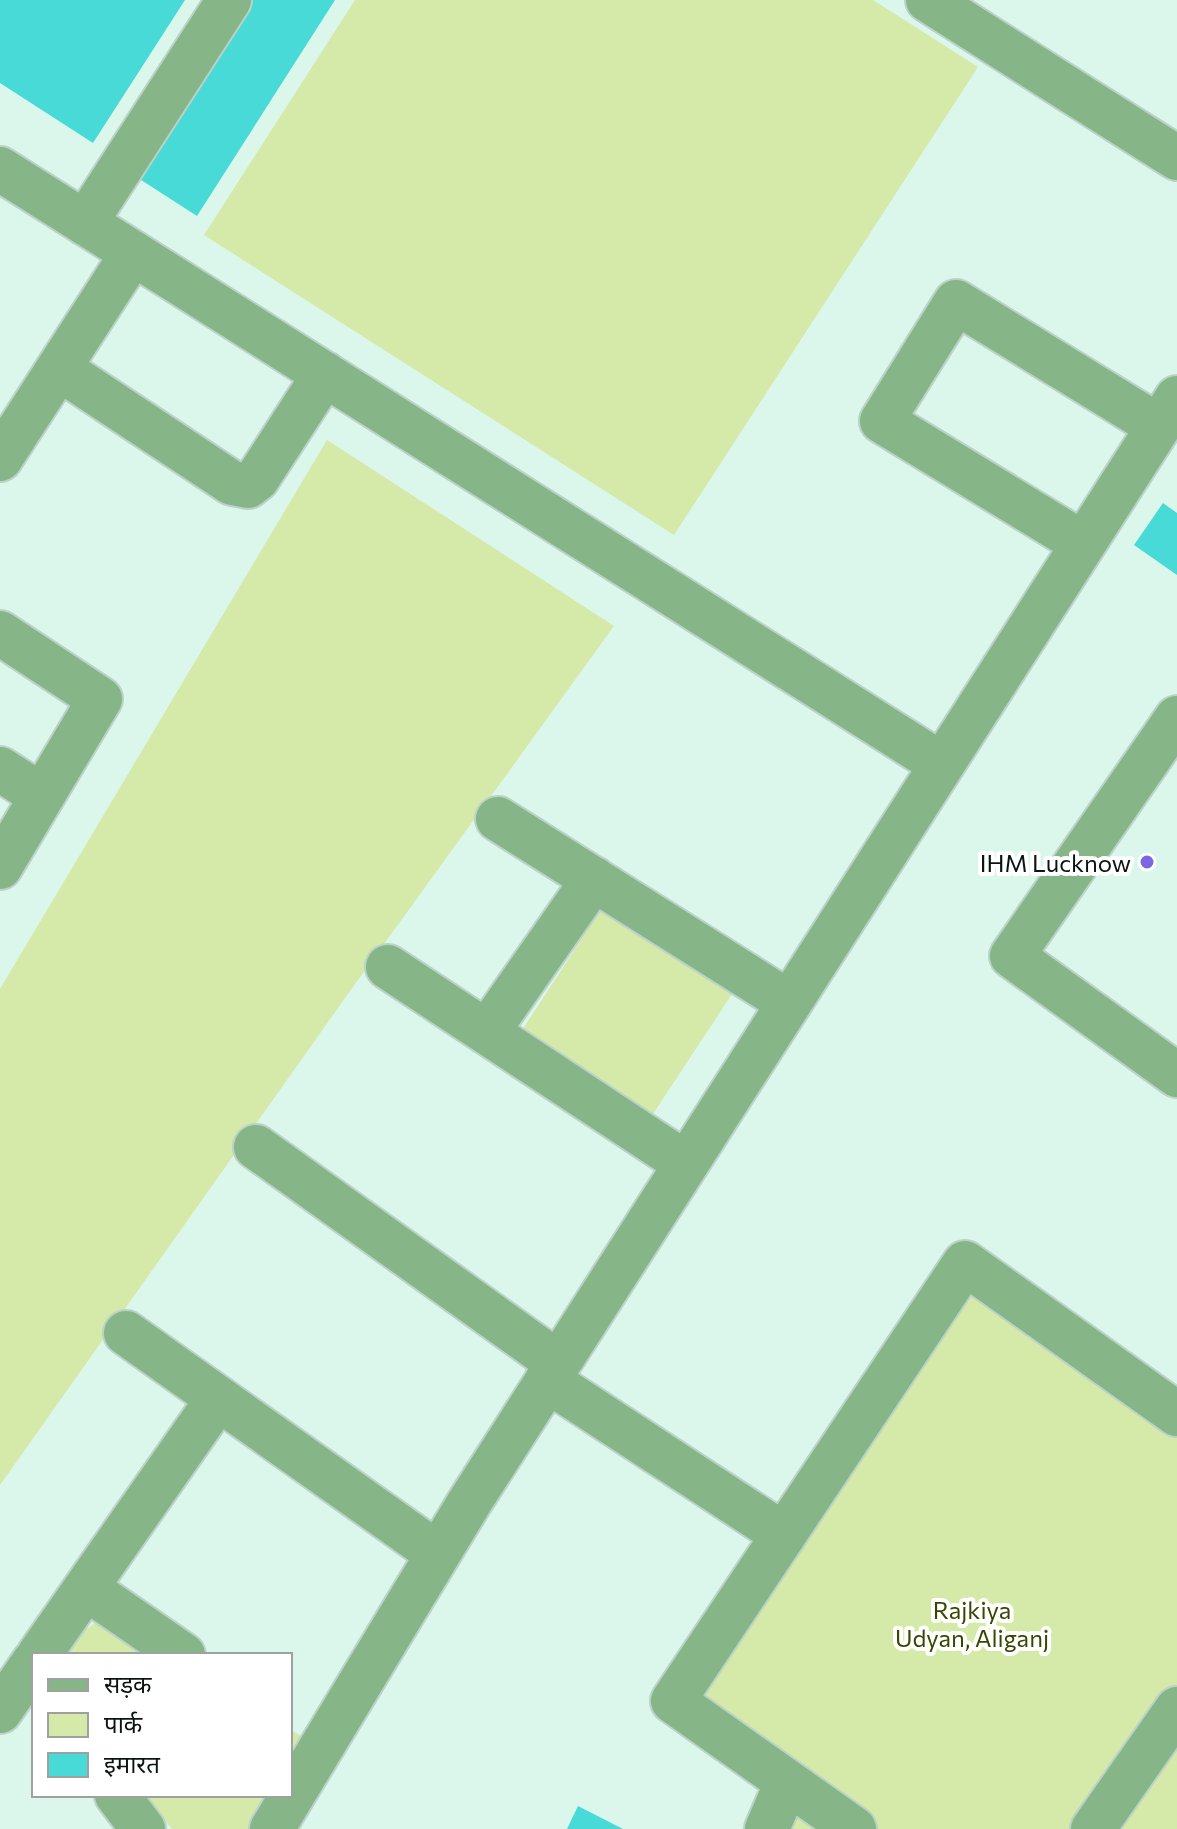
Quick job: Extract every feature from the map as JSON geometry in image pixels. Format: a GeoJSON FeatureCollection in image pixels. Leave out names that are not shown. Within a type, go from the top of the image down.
{"type":"FeatureCollection","features":[{"type":"Feature","properties":{"kind":"street"},"geometry":{"type":"LineString","coordinates":[[85,223],[229,0]]}},
{"type":"Feature","properties":{"kind":"street"},"geometry":{"type":"LineString","coordinates":[[928,0],[1177,158]]}},
{"type":"Feature","properties":{"kind":"street"},"geometry":{"type":"LineString","coordinates":[[0,169],[941,764]]}},
{"type":"Feature","properties":{"kind":"street"},"geometry":{"type":"LineString","coordinates":[[0,459],[133,253]]}},
{"type":"Feature","properties":{"kind":"street"},"geometry":{"type":"LineString","coordinates":[[292,1774],[305,1739],[438,1554],[552,1371],[1168,412],[956,302],[882,421],[1082,543]]}},
{"type":"Feature","properties":{"kind":"street"},"geometry":{"type":"LineString","coordinates":[[60,369],[232,483],[248,486],[257,479],[325,374]]}},
{"type":"Feature","properties":{"kind":"street"},"geometry":{"type":"LineString","coordinates":[[0,633],[100,699],[0,867]]}},
{"type":"Feature","properties":{"kind":"street"},"geometry":{"type":"LineString","coordinates":[[1177,718],[1012,956],[1177,1075]]}},
{"type":"Feature","properties":{"kind":"street"},"geometry":{"type":"LineString","coordinates":[[0,769],[42,796]]}},
{"type":"Feature","properties":{"kind":"street"},"geometry":{"type":"LineString","coordinates":[[498,819],[788,1002]]}},
{"type":"Feature","properties":{"kind":"street"},"geometry":{"type":"LineString","coordinates":[[487,1032],[594,879]]}},
{"type":"Feature","properties":{"kind":"street"},"geometry":{"type":"LineString","coordinates":[[388,967],[685,1163]]}},
{"type":"Feature","properties":{"kind":"street"},"geometry":{"type":"LineString","coordinates":[[256,1147],[552,1371],[784,1535]]}},
{"type":"Feature","properties":{"kind":"street"},"geometry":{"type":"LineString","coordinates":[[854,1829],[673,1701],[965,1263],[1177,1414]]}},
{"type":"Feature","properties":{"kind":"street"},"geometry":{"type":"LineString","coordinates":[[126,1333],[438,1554]]}},
{"type":"Feature","properties":{"kind":"street"},"geometry":{"type":"LineString","coordinates":[[43,1653],[218,1399]]}},
{"type":"Feature","properties":{"kind":"street"},"geometry":{"type":"LineString","coordinates":[[86,1588],[180,1653]]}},
{"type":"Feature","properties":{"kind":"street"},"geometry":{"type":"LineString","coordinates":[[1093,1829],[1177,1709]]}},
{"type":"Feature","properties":{"kind":"street"},"geometry":{"type":"LineString","coordinates":[[767,1829],[787,1782]]}},
{"type":"Feature","properties":{"kind":"street"},"geometry":{"type":"LineString","coordinates":[[119,1797],[143,1829]]}},
{"type":"Feature","properties":{"kind":"street"},"geometry":{"type":"LineString","coordinates":[[272,1829],[284,1797]]}},
{"type":"Feature","properties":{"kind":"green space"},"geometry":{"type":"Polygon","coordinates":[[[355,0],[873,0],[978,67],[674,535],[204,235],[355,0]]]}},
{"type":"Feature","properties":{"kind":"green space"},"geometry":{"type":"Polygon","coordinates":[[[327,440],[614,626],[350,991],[0,1485],[0,989],[327,440]]]}},
{"type":"Feature","properties":{"kind":"green space"},"geometry":{"type":"Polygon","coordinates":[[[601,909],[732,994],[649,1120],[519,1035],[601,909]]]}},
{"type":"Feature","properties":{"kind":"green space","name":"Rajkiya Udyan, Aliganj"},"geometry":{"type":"Polygon","coordinates":[[[965,1263],[1177,1414],[1177,1829],[767,1829],[787,1782],[673,1701],[965,1263]]]}},
{"type":"Feature","properties":{"kind":"green space"},"geometry":{"type":"Polygon","coordinates":[[[115,1608],[180,1653],[55,1653],[115,1608]]]}},
{"type":"Feature","properties":{"kind":"green space"},"geometry":{"type":"Polygon","coordinates":[[[292,1730],[320,1749],[292,1796],[292,1730]]]}},
{"type":"Feature","properties":{"kind":"green space"},"geometry":{"type":"Polygon","coordinates":[[[144,1797],[291,1797],[272,1829],[172,1829],[144,1797]]]}},
{"type":"Feature","properties":{"kind":"building"},"geometry":{"type":"Polygon","coordinates":[[[0,0],[185,0],[93,143],[0,83],[0,0]]]}},
{"type":"Feature","properties":{"kind":"building"},"geometry":{"type":"Polygon","coordinates":[[[252,0],[335,0],[197,216],[138,178],[252,0]]]}},
{"type":"Feature","properties":{"kind":"building"},"geometry":{"type":"Polygon","coordinates":[[[1163,503],[1177,513],[1177,575],[1134,545],[1163,503]]]}},
{"type":"Feature","properties":{"kind":"building"},"geometry":{"type":"Polygon","coordinates":[[[578,1806],[623,1829],[567,1829],[578,1806]]]}},
{"type":"Feature","properties":{"kind":"place","name":"IHM Lucknow"},"geometry":{"type":"Point","coordinates":[1147,862]}}]}
